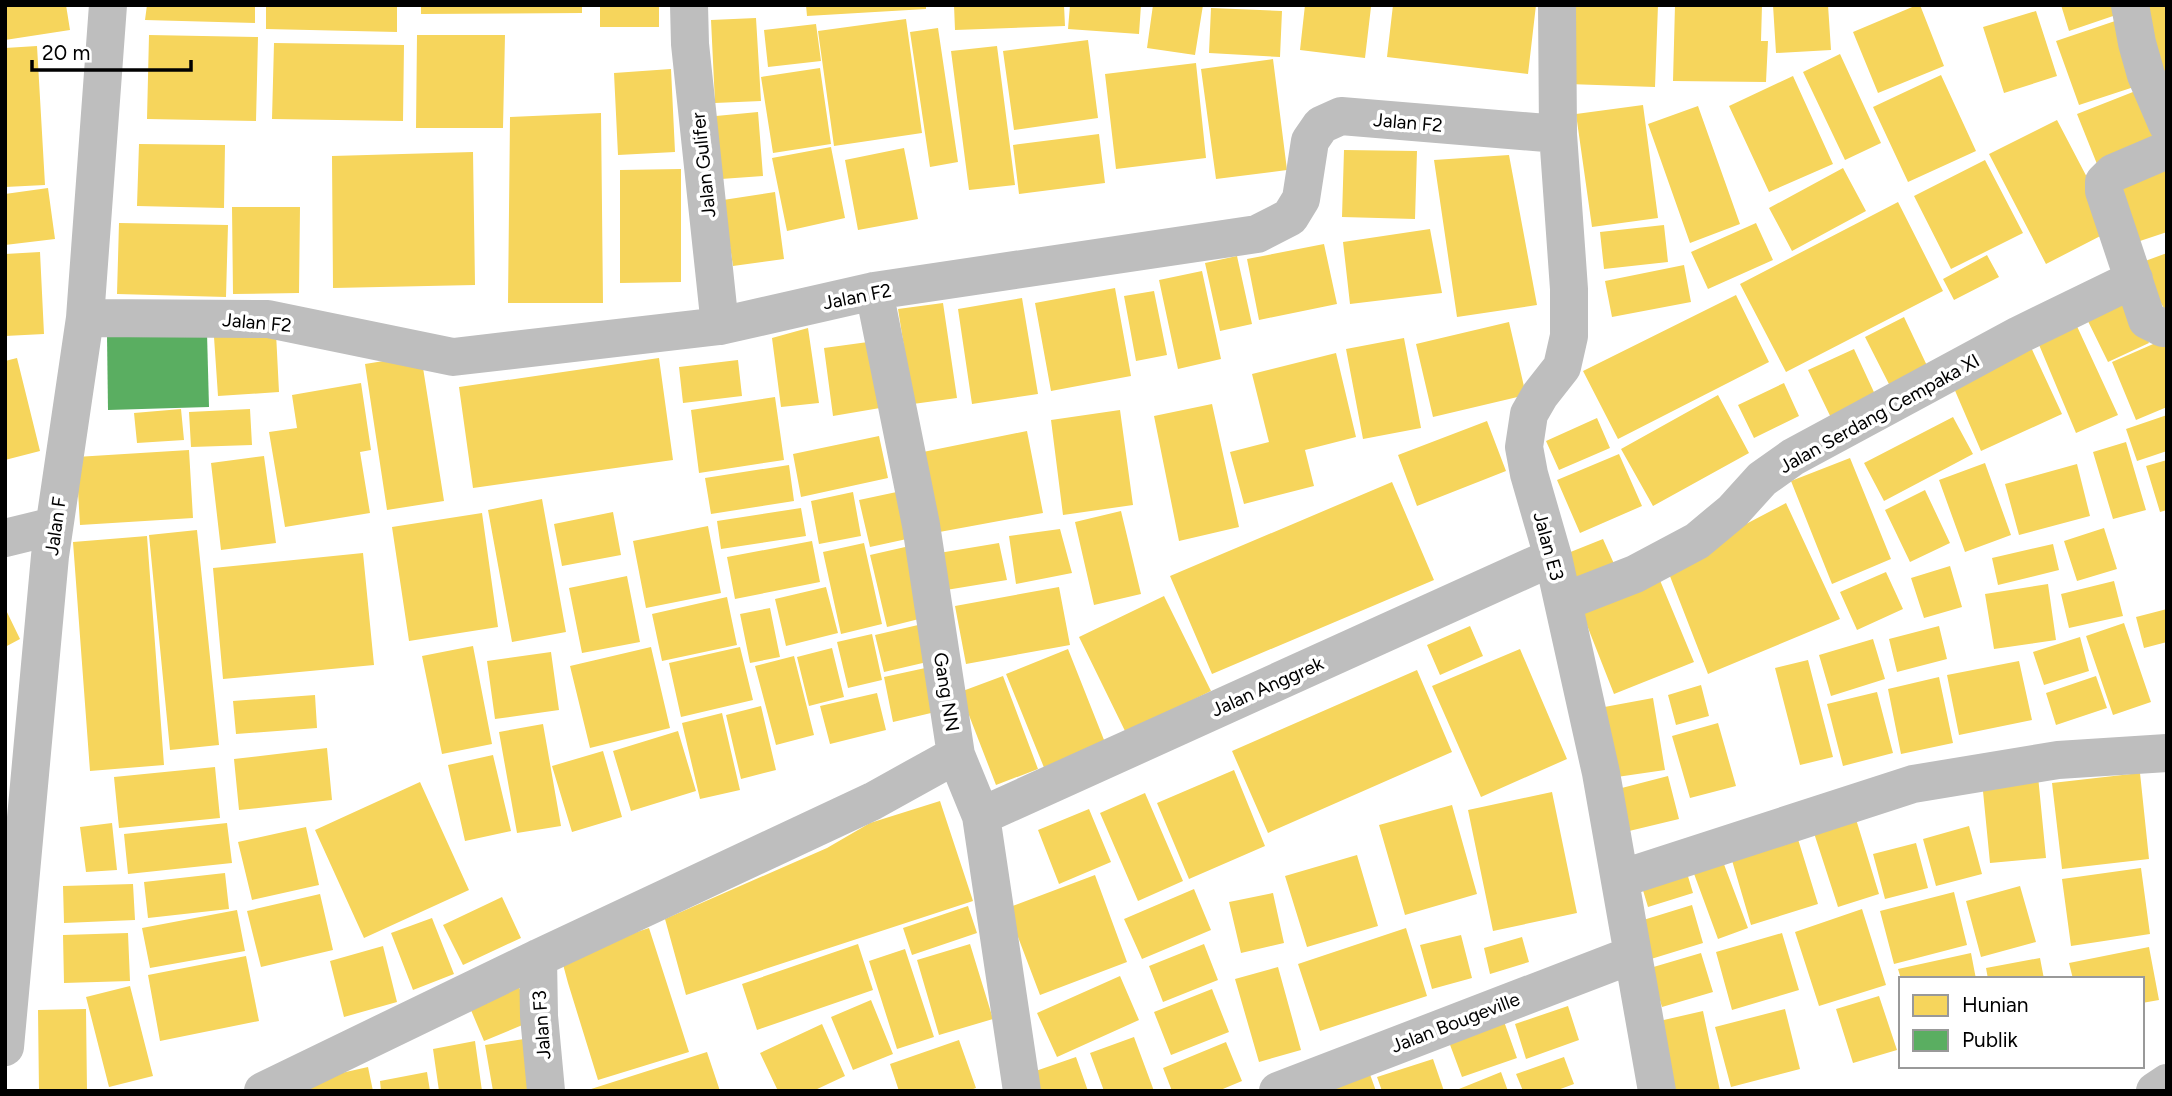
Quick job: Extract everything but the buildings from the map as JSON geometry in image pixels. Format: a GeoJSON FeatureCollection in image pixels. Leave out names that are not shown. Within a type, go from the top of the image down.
{"type":"FeatureCollection","features":[{"type":"Feature","properties":{"kind":"street","name":"Jalan F"},"geometry":{"type":"LineString","coordinates":[[5,1047],[50,556],[85,318],[108,5]]}},
{"type":"Feature","properties":{"kind":"street","name":"Jalan Gulifer"},"geometry":{"type":"LineString","coordinates":[[689,5],[690,44],[720,326]]}},
{"type":"Feature","properties":{"kind":"street","name":"Jalan E3"},"geometry":{"type":"LineString","coordinates":[[1557,5],[1558,134],[1569,289],[1569,337],[1562,367],[1529,414],[1524,447],[1553,557],[1601,773],[1657,1091]]}},
{"type":"Feature","properties":{"kind":"street"},"geometry":{"type":"LineString","coordinates":[[2130,5],[2146,75],[2167,124]]}},
{"type":"Feature","properties":{"kind":"street","name":"Jalan F2"},"geometry":{"type":"LineString","coordinates":[[85,318],[268,319],[453,357],[720,326],[874,291],[1257,233],[1290,217],[1301,200],[1310,141],[1321,125],[1341,116],[1558,134]]}},
{"type":"Feature","properties":{"kind":"street"},"geometry":{"type":"LineString","coordinates":[[2167,150],[2113,173],[2104,182],[2104,191],[2147,320],[2163,328],[2167,327]]}},
{"type":"Feature","properties":{"kind":"street","name":"Jalan Serdang Cempaka XI"},"geometry":{"type":"LineString","coordinates":[[1563,602],[1635,573],[1697,541],[1733,512],[1762,479],[1793,457],[2044,323],[2134,279]]}},
{"type":"Feature","properties":{"kind":"street","name":"Gang NN"},"geometry":{"type":"LineString","coordinates":[[874,291],[920,525],[956,755],[981,816],[1022,1091]]}},
{"type":"Feature","properties":{"kind":"street"},"geometry":{"type":"LineString","coordinates":[[5,538],[54,526]]}},
{"type":"Feature","properties":{"kind":"street","name":"Jalan Anggrek"},"geometry":{"type":"LineString","coordinates":[[981,816],[1553,557]]}},
{"type":"Feature","properties":{"kind":"street"},"geometry":{"type":"LineString","coordinates":[[1620,879],[1913,783],[2058,760],[2167,753]]}},
{"type":"Feature","properties":{"kind":"street"},"geometry":{"type":"LineString","coordinates":[[263,1091],[873,801],[956,755]]}},
{"type":"Feature","properties":{"kind":"street","name":"Jalan Bougeville"},"geometry":{"type":"LineString","coordinates":[[1278,1091],[1632,955]]}},
{"type":"Feature","properties":{"kind":"street","name":"Jalan F3"},"geometry":{"type":"LineString","coordinates":[[538,958],[539,1016],[546,1091]]}},
{"type":"Feature","properties":{"kind":"street"},"geometry":{"type":"LineString","coordinates":[[2155,1091],[2167,1083]]}}]}
